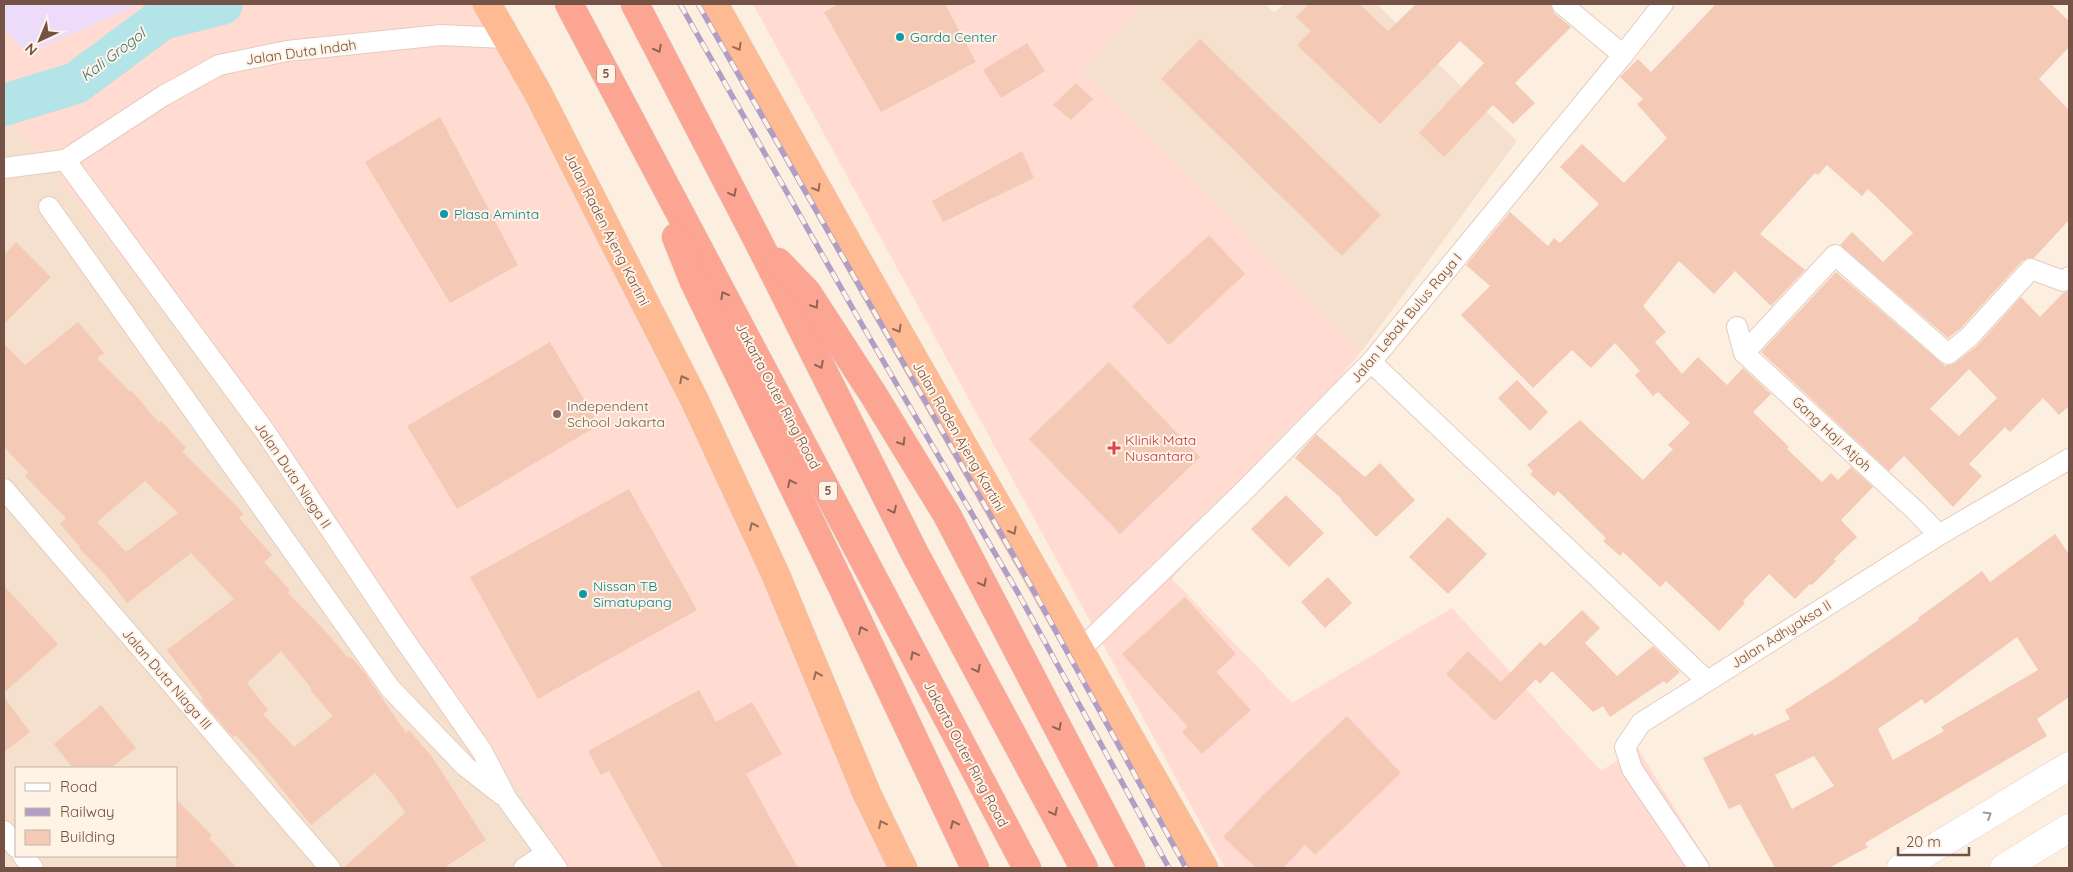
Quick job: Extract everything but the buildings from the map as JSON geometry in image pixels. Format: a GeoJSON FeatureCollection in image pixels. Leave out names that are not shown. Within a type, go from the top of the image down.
{"type":"FeatureCollection","features":[{"type":"Feature","properties":{"kind":"highway","name":"Jakarta Outer Ring Road"},"geometry":{"type":"LineString","coordinates":[[569,4],[626,114],[776,391],[1027,868]]}},
{"type":"Feature","properties":{"kind":"highway"},"geometry":{"type":"LineString","coordinates":[[635,4],[759,243],[914,552],[1084,868]]}},
{"type":"Feature","properties":{"kind":"highway","name":"Jalan Raden Ajeng Kartini"},"geometry":{"type":"LineString","coordinates":[[714,4],[820,194],[1204,868]]}},
{"type":"Feature","properties":{"kind":"highway","name":"Jalan Raden Ajeng Kartini"},"geometry":{"type":"LineString","coordinates":[[496,22],[538,93],[705,423],[775,573],[867,794],[903,868]]}},
{"type":"Feature","properties":{"kind":"highway"},"geometry":{"type":"LineString","coordinates":[[626,114],[694,282],[843,589],[975,868]]}},
{"type":"Feature","properties":{"kind":"highway"},"geometry":{"type":"LineString","coordinates":[[759,243],[807,292],[873,394],[948,516],[1131,868]]}},
{"type":"Feature","properties":{"kind":"main road"},"geometry":{"type":"LineString","coordinates":[[1901,868],[2069,766]]}},
{"type":"Feature","properties":{"kind":"main road"},"geometry":{"type":"LineString","coordinates":[[2004,868],[2069,828]]}},
{"type":"Feature","properties":{"kind":"street"},"geometry":{"type":"LineString","coordinates":[[1562,4],[1623,55]]}},
{"type":"Feature","properties":{"kind":"street","name":"Jalan Lebak Bulus Raya I"},"geometry":{"type":"LineString","coordinates":[[1080,650],[1249,486],[1371,362],[1663,4]]}},
{"type":"Feature","properties":{"kind":"street","name":"Jalan Duta Indah"},"geometry":{"type":"LineString","coordinates":[[4,168],[65,160],[163,96],[219,65],[287,51],[441,35],[496,22]]}},
{"type":"Feature","properties":{"kind":"street","name":"Jalan Duta Niaga II"},"geometry":{"type":"LineString","coordinates":[[65,160],[264,430],[399,632],[482,751],[507,799],[551,861]]}},
{"type":"Feature","properties":{"kind":"street","name":"Jalan Duta Niaga II"},"geometry":{"type":"LineString","coordinates":[[49,207],[390,688],[465,766],[507,799]]}},
{"type":"Feature","properties":{"kind":"street"},"geometry":{"type":"LineString","coordinates":[[1744,353],[1835,255],[1948,354],[1969,337],[2031,269],[2063,281],[2069,277]]}},
{"type":"Feature","properties":{"kind":"street"},"geometry":{"type":"LineString","coordinates":[[1736,327],[1744,353]]}},
{"type":"Feature","properties":{"kind":"street","name":"Gang Haji Atjoh"},"geometry":{"type":"LineString","coordinates":[[1744,353],[1916,511],[1939,535]]}},
{"type":"Feature","properties":{"kind":"street"},"geometry":{"type":"LineString","coordinates":[[1371,362],[1707,681]]}},
{"type":"Feature","properties":{"kind":"street","name":"Jalan Adhyaksa II"},"geometry":{"type":"LineString","coordinates":[[1699,868],[1632,769],[1625,747],[1640,723],[1939,535],[2069,459]]}},
{"type":"Feature","properties":{"kind":"street","name":"Jalan Duta Niaga III"},"geometry":{"type":"LineString","coordinates":[[4,489],[330,868]]}},
{"type":"Feature","properties":{"kind":"street"},"geometry":{"type":"LineString","coordinates":[[4,831],[15,846]]}},
{"type":"Feature","properties":{"kind":"street"},"geometry":{"type":"LineString","coordinates":[[24,857],[33,868]]}},
{"type":"Feature","properties":{"kind":"street"},"geometry":{"type":"LineString","coordinates":[[524,868],[551,861]]}},
{"type":"Feature","properties":{"kind":"shaded area"},"geometry":{"type":"Polygon","coordinates":[[[4,4],[490,4],[916,868],[567,868],[545,827],[406,627],[47,163],[4,116],[4,4]]]}},
{"type":"Feature","properties":{"kind":"shaded area"},"geometry":{"type":"Polygon","coordinates":[[[4,4],[141,4],[27,53],[4,29],[4,4]]]}},
{"type":"Feature","properties":{"kind":"shaded area"},"geometry":{"type":"Polygon","coordinates":[[[753,4],[1144,4],[1083,69],[1361,352],[1172,579],[1292,703],[1452,608],[1601,771],[1637,747],[1711,868],[1225,868],[753,4]]]}},
{"type":"Feature","properties":{"kind":"shaded area"},"geometry":{"type":"Polygon","coordinates":[[[1144,4],[1265,4],[1274,12],[1285,4],[1377,4],[1517,141],[1361,352],[1083,69],[1144,4]]]}},
{"type":"Feature","properties":{"kind":"shaded area"},"geometry":{"type":"Polygon","coordinates":[[[4,116],[8,120],[170,187],[610,868],[4,868],[4,116]]]}},
{"type":"Feature","properties":{"kind":"waterway","name":"Kali Grogol"},"geometry":{"type":"LineString","coordinates":[[4,105],[76,83],[162,19],[222,4]]}},
{"type":"Feature","properties":{"kind":"railway"},"geometry":{"type":"LineString","coordinates":[[680,4],[857,316],[1018,593],[1169,868]]}},
{"type":"Feature","properties":{"kind":"railway"},"geometry":{"type":"LineString","coordinates":[[698,4],[1031,586],[1186,868]]}},
{"type":"Feature","properties":{"kind":"place","name":"Garda Center"},"geometry":{"type":"Point","coordinates":[900,37]}},
{"type":"Feature","properties":{"kind":"place","name":"Plasa Aminta"},"geometry":{"type":"Point","coordinates":[444,214]}},
{"type":"Feature","properties":{"kind":"place","name":"Independent School Jakarta"},"geometry":{"type":"Point","coordinates":[557,414]}},
{"type":"Feature","properties":{"kind":"place","name":"Klinik Mata Nusantara"},"geometry":{"type":"Point","coordinates":[1114,448]}},
{"type":"Feature","properties":{"kind":"place","name":"Nissan TB Simatupang"},"geometry":{"type":"Point","coordinates":[583,594]}}]}
